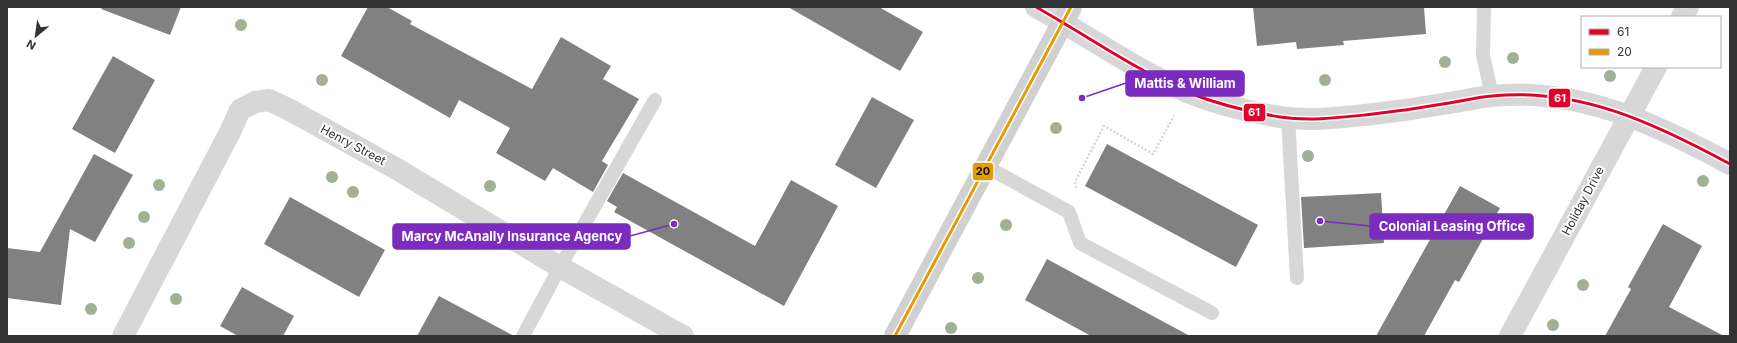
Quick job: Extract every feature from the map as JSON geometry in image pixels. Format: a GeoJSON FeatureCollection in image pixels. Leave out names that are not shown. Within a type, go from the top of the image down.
{"type":"FeatureCollection","features":[{"type":"Feature","properties":{"kind":"main road"},"geometry":{"type":"LineString","coordinates":[[895,336],[1067,14]]}},
{"type":"Feature","properties":{"kind":"street"},"geometry":{"type":"LineString","coordinates":[[1036,7],[1067,14],[1129,62],[1187,92],[1232,107],[1288,118],[1323,120],[1411,110],[1492,96],[1530,95],[1574,100],[1630,115],[1701,148],[1730,164]]}},
{"type":"Feature","properties":{"kind":"street"},"geometry":{"type":"LineString","coordinates":[[1683,16],[1688,7]]}},
{"type":"Feature","properties":{"kind":"street","name":"Holiday Drive"},"geometry":{"type":"LineString","coordinates":[[1510,336],[1655,68]]}},
{"type":"Feature","properties":{"kind":"street","name":"Henry Street"},"geometry":{"type":"LineString","coordinates":[[123,336],[230,132],[240,110],[256,102],[269,100],[395,168],[560,266],[683,336]]}},
{"type":"Feature","properties":{"kind":"lane"},"geometry":{"type":"LineString","coordinates":[[1484,7],[1483,55],[1492,96]]}},
{"type":"Feature","properties":{"kind":"lane"},"geometry":{"type":"LineString","coordinates":[[523,336],[560,266],[654,100]]}},
{"type":"Feature","properties":{"kind":"lane"},"geometry":{"type":"LineString","coordinates":[[1288,118],[1297,278]]}},
{"type":"Feature","properties":{"kind":"lane"},"geometry":{"type":"LineString","coordinates":[[985,166],[1069,212],[1080,243],[1212,313]]}},
{"type":"Feature","properties":{"kind":"path"},"geometry":{"type":"LineString","coordinates":[[1069,212],[1078,194],[1075,182],[1104,126],[1153,154],[1187,92]]}},
{"type":"Feature","properties":{"kind":"building"},"geometry":{"type":"Polygon","coordinates":[[[102,7],[181,7],[170,35],[101,9],[102,7]]]}},
{"type":"Feature","properties":{"kind":"building"},"geometry":{"type":"Polygon","coordinates":[[[368,7],[387,7],[412,21],[410,24],[532,89],[561,37],[611,66],[603,79],[639,99],[602,161],[608,165],[593,192],[553,168],[545,181],[496,153],[510,128],[459,100],[450,118],[341,56],[368,7]]]}},
{"type":"Feature","properties":{"kind":"building"},"geometry":{"type":"Polygon","coordinates":[[[788,7],[879,7],[923,32],[900,71],[788,7]]]}},
{"type":"Feature","properties":{"kind":"building"},"geometry":{"type":"Polygon","coordinates":[[[1253,7],[1424,7],[1426,34],[1343,41],[1344,45],[1297,49],[1296,42],[1257,46],[1253,7]]]}},
{"type":"Feature","properties":{"kind":"building"},"geometry":{"type":"Polygon","coordinates":[[[113,56],[155,80],[115,153],[72,129],[113,56]]]}},
{"type":"Feature","properties":{"kind":"building"},"geometry":{"type":"Polygon","coordinates":[[[872,97],[914,120],[876,188],[835,165],[872,97]]]}},
{"type":"Feature","properties":{"kind":"building"},"geometry":{"type":"Polygon","coordinates":[[[1107,144],[1258,225],[1236,267],[1085,186],[1107,144]]]}},
{"type":"Feature","properties":{"kind":"building"},"geometry":{"type":"Polygon","coordinates":[[[94,154],[133,175],[95,242],[70,229],[61,305],[7,298],[7,248],[40,252],[94,154]]]}},
{"type":"Feature","properties":{"kind":"building"},"geometry":{"type":"Polygon","coordinates":[[[623,173],[755,246],[791,180],[838,206],[784,306],[614,212],[617,207],[607,201],[623,173]]]}},
{"type":"Feature","properties":{"kind":"building"},"geometry":{"type":"Polygon","coordinates":[[[1460,186],[1500,208],[1459,282],[1455,280],[1424,336],[1376,336],[1460,186]]]}},
{"type":"Feature","properties":{"kind":"building"},"geometry":{"type":"Polygon","coordinates":[[[1381,193],[1384,243],[1304,248],[1301,197],[1381,193]]]}},
{"type":"Feature","properties":{"kind":"building"},"geometry":{"type":"Polygon","coordinates":[[[290,197],[385,250],[359,297],[264,244],[290,197]]]}},
{"type":"Feature","properties":{"kind":"building"},"geometry":{"type":"Polygon","coordinates":[[[1663,224],[1702,246],[1669,307],[1724,336],[1605,336],[1631,289],[1628,287],[1663,224]]]}},
{"type":"Feature","properties":{"kind":"building"},"geometry":{"type":"Polygon","coordinates":[[[1047,259],[1190,336],[1091,336],[1025,300],[1047,259]]]}},
{"type":"Feature","properties":{"kind":"building"},"geometry":{"type":"Polygon","coordinates":[[[242,287],[294,316],[283,336],[238,336],[220,326],[242,287]]]}},
{"type":"Feature","properties":{"kind":"building"},"geometry":{"type":"Polygon","coordinates":[[[439,296],[514,336],[417,336],[439,296]]]}},
{"type":"Feature","properties":{"kind":"transit line","name":"61"},"geometry":{"type":"LineString","coordinates":[[1036,7],[1167,83],[1221,104],[1245,110],[1280,117],[1322,119],[1428,107],[1481,97],[1524,95],[1555,97],[1586,103],[1645,123],[1674,135],[1730,164]]}},
{"type":"Feature","properties":{"kind":"transit line","name":"20"},"geometry":{"type":"LineString","coordinates":[[895,336],[1071,7]]}},
{"type":"Feature","properties":{"kind":"place","name":"Mattis & William"},"geometry":{"type":"Point","coordinates":[1082,98]}},
{"type":"Feature","properties":{"kind":"place","name":"Colonial Leasing Office"},"geometry":{"type":"Point","coordinates":[1320,221]}},
{"type":"Feature","properties":{"kind":"place","name":"Marcy McAnally Insurance Agency"},"geometry":{"type":"Point","coordinates":[674,224]}}]}
